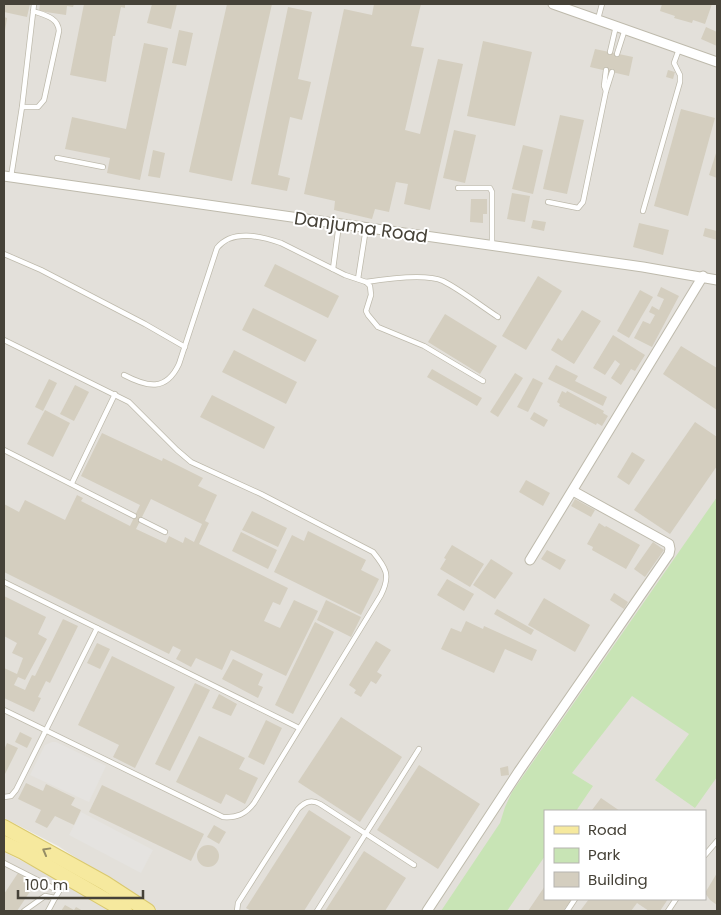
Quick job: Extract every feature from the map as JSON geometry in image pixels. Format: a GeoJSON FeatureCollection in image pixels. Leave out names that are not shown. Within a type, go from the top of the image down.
{"type":"FeatureCollection","features":[{"type":"Feature","properties":{"kind":"main road"},"geometry":{"type":"LineString","coordinates":[[4,827],[105,883],[148,911]]}},
{"type":"Feature","properties":{"kind":"main road"},"geometry":{"type":"LineString","coordinates":[[4,843],[125,911]]}},
{"type":"Feature","properties":{"kind":"street"},"geometry":{"type":"LineString","coordinates":[[553,4],[570,6],[625,29],[717,62]]}},
{"type":"Feature","properties":{"kind":"street","name":"Danjuma Road"},"geometry":{"type":"LineString","coordinates":[[7,177],[703,276],[717,280]]}},
{"type":"Feature","properties":{"kind":"street"},"geometry":{"type":"LineString","coordinates":[[530,560],[703,276]]}},
{"type":"Feature","properties":{"kind":"street"},"geometry":{"type":"LineString","coordinates":[[427,911],[519,771],[669,554],[669,544],[573,491]]}},
{"type":"Feature","properties":{"kind":"lane"},"geometry":{"type":"LineString","coordinates":[[7,177],[22,107],[34,4]]}},
{"type":"Feature","properties":{"kind":"lane"},"geometry":{"type":"LineString","coordinates":[[598,18],[602,4]]}},
{"type":"Feature","properties":{"kind":"lane"},"geometry":{"type":"LineString","coordinates":[[22,107],[38,107],[44,100],[59,31],[57,22],[33,11]]}},
{"type":"Feature","properties":{"kind":"lane"},"geometry":{"type":"LineString","coordinates":[[610,52],[616,25]]}},
{"type":"Feature","properties":{"kind":"lane"},"geometry":{"type":"LineString","coordinates":[[617,54],[625,29]]}},
{"type":"Feature","properties":{"kind":"lane"},"geometry":{"type":"LineString","coordinates":[[643,210],[680,82],[680,75],[674,63],[680,48]]}},
{"type":"Feature","properties":{"kind":"lane"},"geometry":{"type":"LineString","coordinates":[[606,70],[604,80],[606,91]]}},
{"type":"Feature","properties":{"kind":"lane"},"geometry":{"type":"LineString","coordinates":[[548,202],[575,208],[581,206],[606,91],[612,72]]}},
{"type":"Feature","properties":{"kind":"lane"},"geometry":{"type":"LineString","coordinates":[[57,158],[102,167]]}},
{"type":"Feature","properties":{"kind":"lane"},"geometry":{"type":"LineString","coordinates":[[458,188],[490,188],[492,192],[492,246]]}},
{"type":"Feature","properties":{"kind":"lane"},"geometry":{"type":"LineString","coordinates":[[333,269],[339,224]]}},
{"type":"Feature","properties":{"kind":"lane"},"geometry":{"type":"LineString","coordinates":[[358,279],[366,228]]}},
{"type":"Feature","properties":{"kind":"lane"},"geometry":{"type":"LineString","coordinates":[[124,375],[140,384],[151,385],[163,383],[175,373],[185,347],[212,258],[222,242],[230,237],[244,236],[271,239],[333,269],[366,282],[412,278],[442,280],[498,317]]}},
{"type":"Feature","properties":{"kind":"lane"},"geometry":{"type":"LineString","coordinates":[[4,254],[41,270],[185,347]]}},
{"type":"Feature","properties":{"kind":"lane"},"geometry":{"type":"LineString","coordinates":[[366,282],[370,286],[371,295],[366,311],[378,327],[424,346],[483,381]]}},
{"type":"Feature","properties":{"kind":"lane"},"geometry":{"type":"LineString","coordinates":[[4,340],[129,402],[191,462],[261,494],[373,552],[385,566],[387,582],[382,595],[254,803],[248,810],[232,818],[223,817],[4,710]]}},
{"type":"Feature","properties":{"kind":"lane"},"geometry":{"type":"LineString","coordinates":[[72,483],[115,394]]}},
{"type":"Feature","properties":{"kind":"lane"},"geometry":{"type":"LineString","coordinates":[[4,450],[134,516]]}},
{"type":"Feature","properties":{"kind":"lane"},"geometry":{"type":"LineString","coordinates":[[141,520],[165,532]]}},
{"type":"Feature","properties":{"kind":"lane"},"geometry":{"type":"LineString","coordinates":[[4,582],[299,728]]}},
{"type":"Feature","properties":{"kind":"lane"},"geometry":{"type":"LineString","coordinates":[[4,797],[14,794],[97,628]]}},
{"type":"Feature","properties":{"kind":"lane"},"geometry":{"type":"LineString","coordinates":[[317,911],[419,749]]}},
{"type":"Feature","properties":{"kind":"lane"},"geometry":{"type":"LineString","coordinates":[[237,911],[238,903],[298,809],[302,805],[315,801],[414,864]]}},
{"type":"Feature","properties":{"kind":"lane"},"geometry":{"type":"LineString","coordinates":[[706,854],[717,841]]}},
{"type":"Feature","properties":{"kind":"lane"},"geometry":{"type":"LineString","coordinates":[[4,870],[5,864],[59,891]]}},
{"type":"Feature","properties":{"kind":"lane"},"geometry":{"type":"LineString","coordinates":[[48,911],[68,878]]}},
{"type":"Feature","properties":{"kind":"lane"},"geometry":{"type":"LineString","coordinates":[[24,911],[45,896],[55,898]]}},
{"type":"Feature","properties":{"kind":"lane"},"geometry":{"type":"LineString","coordinates":[[567,911],[574,900]]}},
{"type":"Feature","properties":{"kind":"lane"},"geometry":{"type":"LineString","coordinates":[[668,911],[675,900]]}},
{"type":"Feature","properties":{"kind":"shaded area"},"geometry":{"type":"Polygon","coordinates":[[[4,4],[717,4],[717,911],[158,911],[58,846],[4,818],[4,4]]]}},
{"type":"Feature","properties":{"kind":"shaded area"},"geometry":{"type":"Polygon","coordinates":[[[56,742],[106,766],[89,802],[30,775],[45,745],[56,742]]]}},
{"type":"Feature","properties":{"kind":"shaded area"},"geometry":{"type":"Polygon","coordinates":[[[81,812],[153,850],[141,873],[69,835],[81,812]]]}},
{"type":"Feature","properties":{"kind":"shaded area"},"geometry":{"type":"Polygon","coordinates":[[[4,852],[36,868],[112,911],[4,911],[4,852]]]}},
{"type":"Feature","properties":{"kind":"green space"},"geometry":{"type":"Polygon","coordinates":[[[717,497],[717,777],[695,808],[655,780],[689,734],[632,696],[572,773],[593,786],[577,810],[544,810],[544,857],[507,911],[441,911],[500,823],[512,792],[717,497]]]}},
{"type":"Feature","properties":{"kind":"building"},"geometry":{"type":"Polygon","coordinates":[[[4,4],[30,4],[27,17],[4,12],[4,4]]]}},
{"type":"Feature","properties":{"kind":"building"},"geometry":{"type":"Polygon","coordinates":[[[40,4],[74,4],[73,7],[67,6],[66,15],[39,11],[40,4]]]}},
{"type":"Feature","properties":{"kind":"building"},"geometry":{"type":"Polygon","coordinates":[[[84,4],[125,4],[125,8],[121,7],[115,36],[113,36],[106,82],[70,75],[84,4]]]}},
{"type":"Feature","properties":{"kind":"building"},"geometry":{"type":"Polygon","coordinates":[[[152,4],[177,4],[171,29],[147,23],[152,4]]]}},
{"type":"Feature","properties":{"kind":"building"},"geometry":{"type":"Polygon","coordinates":[[[227,4],[272,4],[232,181],[189,172],[227,4]]]}},
{"type":"Feature","properties":{"kind":"building"},"geometry":{"type":"Polygon","coordinates":[[[374,4],[421,4],[411,46],[424,48],[405,130],[420,134],[438,59],[463,64],[430,210],[404,204],[408,184],[396,182],[389,212],[375,209],[372,219],[334,210],[335,201],[304,194],[344,9],[372,15],[374,4]]]}},
{"type":"Feature","properties":{"kind":"building"},"geometry":{"type":"Polygon","coordinates":[[[662,4],[712,4],[705,24],[693,20],[692,23],[674,18],[675,16],[660,11],[662,4]]]}},
{"type":"Feature","properties":{"kind":"building"},"geometry":{"type":"Polygon","coordinates":[[[288,7],[312,12],[298,79],[311,82],[302,120],[290,117],[278,175],[290,178],[287,191],[251,184],[288,7]]]}},
{"type":"Feature","properties":{"kind":"building"},"geometry":{"type":"Polygon","coordinates":[[[4,17],[7,18],[5,31],[4,31],[4,17]]]}},
{"type":"Feature","properties":{"kind":"building"},"geometry":{"type":"Polygon","coordinates":[[[706,27],[717,32],[717,46],[701,39],[706,27]]]}},
{"type":"Feature","properties":{"kind":"building"},"geometry":{"type":"Polygon","coordinates":[[[179,30],[193,33],[186,66],[172,63],[179,30]]]}},
{"type":"Feature","properties":{"kind":"building"},"geometry":{"type":"Polygon","coordinates":[[[483,41],[532,52],[515,126],[467,116],[483,41]]]}},
{"type":"Feature","properties":{"kind":"building"},"geometry":{"type":"Polygon","coordinates":[[[144,43],[168,48],[140,180],[107,173],[110,158],[65,149],[72,117],[126,129],[144,43]]]}},
{"type":"Feature","properties":{"kind":"building"},"geometry":{"type":"Polygon","coordinates":[[[595,49],[633,57],[629,76],[590,67],[595,49]]]}},
{"type":"Feature","properties":{"kind":"building"},"geometry":{"type":"Polygon","coordinates":[[[668,70],[675,72],[673,79],[666,77],[668,70]]]}},
{"type":"Feature","properties":{"kind":"building"},"geometry":{"type":"Polygon","coordinates":[[[681,109],[715,118],[688,216],[654,206],[681,109]]]}},
{"type":"Feature","properties":{"kind":"building"},"geometry":{"type":"Polygon","coordinates":[[[560,115],[584,120],[567,194],[543,189],[560,115]]]}},
{"type":"Feature","properties":{"kind":"building"},"geometry":{"type":"Polygon","coordinates":[[[454,130],[476,135],[465,183],[443,178],[454,130]]]}},
{"type":"Feature","properties":{"kind":"building"},"geometry":{"type":"Polygon","coordinates":[[[523,145],[543,150],[533,194],[512,189],[523,145]]]}},
{"type":"Feature","properties":{"kind":"building"},"geometry":{"type":"Polygon","coordinates":[[[153,150],[165,153],[160,178],[148,176],[153,150]]]}},
{"type":"Feature","properties":{"kind":"building"},"geometry":{"type":"Polygon","coordinates":[[[717,150],[717,178],[709,175],[717,150]]]}},
{"type":"Feature","properties":{"kind":"building"},"geometry":{"type":"Polygon","coordinates":[[[512,193],[530,196],[525,222],[507,219],[512,193]]]}},
{"type":"Feature","properties":{"kind":"building"},"geometry":{"type":"Polygon","coordinates":[[[471,199],[487,199],[487,214],[483,214],[483,223],[470,222],[471,199]]]}},
{"type":"Feature","properties":{"kind":"building"},"geometry":{"type":"Polygon","coordinates":[[[533,220],[546,222],[544,231],[531,228],[533,220]]]}},
{"type":"Feature","properties":{"kind":"building"},"geometry":{"type":"Polygon","coordinates":[[[639,223],[669,230],[663,255],[633,247],[639,223]]]}},
{"type":"Feature","properties":{"kind":"building"},"geometry":{"type":"Polygon","coordinates":[[[705,228],[717,231],[717,240],[703,236],[705,228]]]}},
{"type":"Feature","properties":{"kind":"building"},"geometry":{"type":"Polygon","coordinates":[[[275,264],[339,296],[328,318],[264,286],[275,264]]]}},
{"type":"Feature","properties":{"kind":"building"},"geometry":{"type":"Polygon","coordinates":[[[538,276],[562,291],[526,350],[502,336],[538,276]]]}},
{"type":"Feature","properties":{"kind":"building"},"geometry":{"type":"Polygon","coordinates":[[[661,287],[679,296],[652,347],[634,338],[643,321],[650,324],[655,315],[649,312],[652,306],[659,310],[664,299],[657,296],[661,287]]]}},
{"type":"Feature","properties":{"kind":"building"},"geometry":{"type":"Polygon","coordinates":[[[640,290],[653,297],[629,338],[617,331],[640,290]]]}},
{"type":"Feature","properties":{"kind":"building"},"geometry":{"type":"Polygon","coordinates":[[[253,308],[317,340],[305,362],[242,330],[253,308]]]}},
{"type":"Feature","properties":{"kind":"building"},"geometry":{"type":"Polygon","coordinates":[[[582,310],[601,321],[574,364],[551,350],[558,338],[562,341],[582,310]]]}},
{"type":"Feature","properties":{"kind":"building"},"geometry":{"type":"Polygon","coordinates":[[[445,314],[497,346],[480,374],[428,342],[445,314]]]}},
{"type":"Feature","properties":{"kind":"building"},"geometry":{"type":"Polygon","coordinates":[[[613,335],[645,355],[635,371],[631,369],[621,385],[611,378],[620,364],[615,360],[605,375],[593,368],[613,335]]]}},
{"type":"Feature","properties":{"kind":"building"},"geometry":{"type":"Polygon","coordinates":[[[681,346],[717,368],[717,410],[663,374],[681,346]]]}},
{"type":"Feature","properties":{"kind":"building"},"geometry":{"type":"Polygon","coordinates":[[[234,350],[297,382],[286,404],[222,372],[234,350]]]}},
{"type":"Feature","properties":{"kind":"building"},"geometry":{"type":"Polygon","coordinates":[[[556,365],[578,376],[575,381],[607,397],[603,406],[548,379],[556,365]]]}},
{"type":"Feature","properties":{"kind":"building"},"geometry":{"type":"Polygon","coordinates":[[[432,369],[482,398],[477,406],[427,377],[432,369]]]}},
{"type":"Feature","properties":{"kind":"building"},"geometry":{"type":"Polygon","coordinates":[[[515,373],[523,378],[498,417],[490,412],[515,373]]]}},
{"type":"Feature","properties":{"kind":"building"},"geometry":{"type":"Polygon","coordinates":[[[533,378],[543,383],[528,412],[517,407],[533,378]]]}},
{"type":"Feature","properties":{"kind":"building"},"geometry":{"type":"Polygon","coordinates":[[[49,379],[57,383],[43,411],[35,407],[49,379]]]}},
{"type":"Feature","properties":{"kind":"building"},"geometry":{"type":"Polygon","coordinates":[[[75,385],[89,392],[74,421],[60,414],[75,385]]]}},
{"type":"Feature","properties":{"kind":"building"},"geometry":{"type":"Polygon","coordinates":[[[562,391],[566,393],[567,391],[604,411],[603,413],[608,416],[602,426],[597,423],[596,425],[559,406],[560,404],[557,402],[562,391]]]}},
{"type":"Feature","properties":{"kind":"building"},"geometry":{"type":"Polygon","coordinates":[[[212,395],[275,427],[264,449],[200,417],[212,395]]]}},
{"type":"Feature","properties":{"kind":"building"},"geometry":{"type":"Polygon","coordinates":[[[45,410],[70,423],[53,457],[27,444],[45,410]]]}},
{"type":"Feature","properties":{"kind":"building"},"geometry":{"type":"Polygon","coordinates":[[[534,412],[548,420],[544,427],[530,419],[534,412]]]}},
{"type":"Feature","properties":{"kind":"building"},"geometry":{"type":"Polygon","coordinates":[[[695,422],[717,437],[717,466],[670,534],[634,510],[695,422]]]}},
{"type":"Feature","properties":{"kind":"building"},"geometry":{"type":"Polygon","coordinates":[[[102,433],[162,461],[163,458],[203,478],[198,486],[217,495],[205,521],[209,523],[199,544],[288,588],[280,605],[273,602],[264,621],[280,628],[294,600],[318,611],[286,676],[231,650],[222,670],[196,658],[191,667],[176,659],[181,650],[173,646],[169,654],[4,572],[4,504],[19,512],[25,500],[65,520],[77,495],[83,498],[81,501],[130,526],[140,505],[81,476],[102,433]],[[151,499],[136,529],[166,543],[169,536],[183,543],[185,537],[194,542],[202,524],[151,499]]]}},
{"type":"Feature","properties":{"kind":"building"},"geometry":{"type":"Polygon","coordinates":[[[632,452],[645,460],[629,485],[617,477],[632,452]]]}},
{"type":"Feature","properties":{"kind":"building"},"geometry":{"type":"Polygon","coordinates":[[[526,480],[550,493],[543,506],[519,492],[526,480]]]}},
{"type":"Feature","properties":{"kind":"building"},"geometry":{"type":"Polygon","coordinates":[[[575,499],[595,510],[591,517],[571,506],[575,499]]]}},
{"type":"Feature","properties":{"kind":"building"},"geometry":{"type":"Polygon","coordinates":[[[252,511],[287,528],[278,547],[242,530],[252,511]]]}},
{"type":"Feature","properties":{"kind":"building"},"geometry":{"type":"Polygon","coordinates":[[[599,523],[640,545],[626,569],[592,550],[593,547],[587,544],[599,523]]]}},
{"type":"Feature","properties":{"kind":"building"},"geometry":{"type":"Polygon","coordinates":[[[308,531],[366,560],[361,570],[379,579],[361,615],[274,572],[292,535],[304,541],[308,531]]]}},
{"type":"Feature","properties":{"kind":"building"},"geometry":{"type":"Polygon","coordinates":[[[241,532],[277,550],[268,569],[232,551],[241,532]]]}},
{"type":"Feature","properties":{"kind":"building"},"geometry":{"type":"Polygon","coordinates":[[[653,542],[664,550],[645,577],[634,569],[653,542]]]}},
{"type":"Feature","properties":{"kind":"building"},"geometry":{"type":"Polygon","coordinates":[[[452,545],[484,564],[470,587],[440,569],[452,545]]]}},
{"type":"Feature","properties":{"kind":"building"},"geometry":{"type":"Polygon","coordinates":[[[547,550],[566,560],[560,570],[541,559],[547,550]]]}},
{"type":"Feature","properties":{"kind":"building"},"geometry":{"type":"Polygon","coordinates":[[[491,559],[513,573],[495,599],[473,585],[491,559]]]}},
{"type":"Feature","properties":{"kind":"building"},"geometry":{"type":"Polygon","coordinates":[[[447,579],[474,594],[464,611],[437,595],[447,579]]]}},
{"type":"Feature","properties":{"kind":"building"},"geometry":{"type":"Polygon","coordinates":[[[614,593],[628,602],[624,609],[610,600],[614,593]]]}},
{"type":"Feature","properties":{"kind":"building"},"geometry":{"type":"Polygon","coordinates":[[[4,596],[46,617],[38,634],[47,639],[25,680],[18,677],[14,685],[25,690],[32,675],[35,676],[63,619],[78,626],[50,683],[46,681],[38,697],[41,698],[34,712],[4,698],[4,668],[17,674],[23,658],[12,653],[17,643],[4,636],[4,596]]]}},
{"type":"Feature","properties":{"kind":"building"},"geometry":{"type":"Polygon","coordinates":[[[544,598],[590,625],[575,652],[528,625],[544,598]]]}},
{"type":"Feature","properties":{"kind":"building"},"geometry":{"type":"Polygon","coordinates":[[[326,600],[361,617],[351,637],[317,620],[326,600]]]}},
{"type":"Feature","properties":{"kind":"building"},"geometry":{"type":"Polygon","coordinates":[[[497,609],[534,630],[531,635],[494,614],[497,609]]]}},
{"type":"Feature","properties":{"kind":"building"},"geometry":{"type":"Polygon","coordinates":[[[466,621],[483,629],[484,626],[537,650],[532,661],[505,649],[494,673],[441,649],[451,628],[461,632],[466,621]]]}},
{"type":"Feature","properties":{"kind":"building"},"geometry":{"type":"Polygon","coordinates":[[[315,622],[334,632],[293,714],[275,705],[315,622]]]}},
{"type":"Feature","properties":{"kind":"building"},"geometry":{"type":"Polygon","coordinates":[[[376,641],[391,650],[377,672],[382,675],[376,684],[371,681],[361,697],[354,693],[356,690],[349,685],[376,641]]]}},
{"type":"Feature","properties":{"kind":"building"},"geometry":{"type":"Polygon","coordinates":[[[97,643],[110,649],[100,669],[87,663],[97,643]]]}},
{"type":"Feature","properties":{"kind":"building"},"geometry":{"type":"Polygon","coordinates":[[[112,656],[175,687],[135,768],[113,757],[119,745],[78,725],[112,656]]]}},
{"type":"Feature","properties":{"kind":"building"},"geometry":{"type":"Polygon","coordinates":[[[233,659],[263,674],[258,685],[263,687],[258,698],[222,679],[233,659]]]}},
{"type":"Feature","properties":{"kind":"building"},"geometry":{"type":"Polygon","coordinates":[[[195,683],[210,690],[170,771],[155,764],[195,683]]]}},
{"type":"Feature","properties":{"kind":"building"},"geometry":{"type":"Polygon","coordinates":[[[219,694],[237,704],[231,716],[212,708],[219,694]]]}},
{"type":"Feature","properties":{"kind":"building"},"geometry":{"type":"Polygon","coordinates":[[[341,717],[402,757],[360,822],[298,782],[341,717]]]}},
{"type":"Feature","properties":{"kind":"building"},"geometry":{"type":"Polygon","coordinates":[[[266,720],[282,728],[264,765],[248,757],[266,720]]]}},
{"type":"Feature","properties":{"kind":"building"},"geometry":{"type":"Polygon","coordinates":[[[20,732],[32,738],[27,748],[15,742],[20,732]]]}},
{"type":"Feature","properties":{"kind":"building"},"geometry":{"type":"Polygon","coordinates":[[[199,736],[245,758],[239,769],[258,778],[245,804],[226,794],[221,804],[176,782],[199,736]]]}},
{"type":"Feature","properties":{"kind":"building"},"geometry":{"type":"Polygon","coordinates":[[[7,743],[18,748],[4,776],[4,750],[7,743]]]}},
{"type":"Feature","properties":{"kind":"building"},"geometry":{"type":"Polygon","coordinates":[[[419,765],[480,804],[438,869],[377,830],[419,765]]]}},
{"type":"Feature","properties":{"kind":"building"},"geometry":{"type":"Polygon","coordinates":[[[508,766],[509,775],[501,776],[500,768],[508,766]]]}},
{"type":"Feature","properties":{"kind":"building"},"geometry":{"type":"Polygon","coordinates":[[[26,783],[43,791],[46,784],[75,798],[71,805],[81,810],[74,825],[55,816],[47,828],[35,822],[41,810],[18,799],[26,783]]]}},
{"type":"Feature","properties":{"kind":"building"},"geometry":{"type":"Polygon","coordinates":[[[102,785],[204,834],[191,861],[89,812],[102,785]]]}},
{"type":"Feature","properties":{"kind":"building"},"geometry":{"type":"Polygon","coordinates":[[[601,798],[619,810],[592,810],[601,798]]]}},
{"type":"Feature","properties":{"kind":"building"},"geometry":{"type":"Polygon","coordinates":[[[309,810],[351,837],[304,911],[251,911],[246,908],[309,810]]]}},
{"type":"Feature","properties":{"kind":"building"},"geometry":{"type":"Polygon","coordinates":[[[214,825],[226,832],[219,844],[207,837],[214,825]]]}},
{"type":"Feature","properties":{"kind":"building"},"geometry":{"type":"Polygon","coordinates":[[[208,845],[216,848],[219,856],[216,864],[208,867],[200,864],[197,856],[200,848],[208,845]]]}},
{"type":"Feature","properties":{"kind":"building"},"geometry":{"type":"Polygon","coordinates":[[[364,851],[406,878],[385,911],[325,911],[364,851]]]}},
{"type":"Feature","properties":{"kind":"building"},"geometry":{"type":"Polygon","coordinates":[[[18,873],[35,884],[17,911],[4,911],[4,894],[18,873]]]}},
{"type":"Feature","properties":{"kind":"building"},"geometry":{"type":"Polygon","coordinates":[[[717,873],[717,905],[710,900],[706,891],[717,873]]]}},
{"type":"Feature","properties":{"kind":"building"},"geometry":{"type":"Polygon","coordinates":[[[544,887],[544,900],[571,900],[563,911],[528,911],[544,887]]]}},
{"type":"Feature","properties":{"kind":"building"},"geometry":{"type":"Polygon","coordinates":[[[588,900],[667,900],[660,911],[649,911],[637,903],[631,911],[580,911],[588,900]]]}},
{"type":"Feature","properties":{"kind":"building"},"geometry":{"type":"Polygon","coordinates":[[[65,905],[74,910],[76,907],[83,911],[61,911],[65,905]]]}}]}
